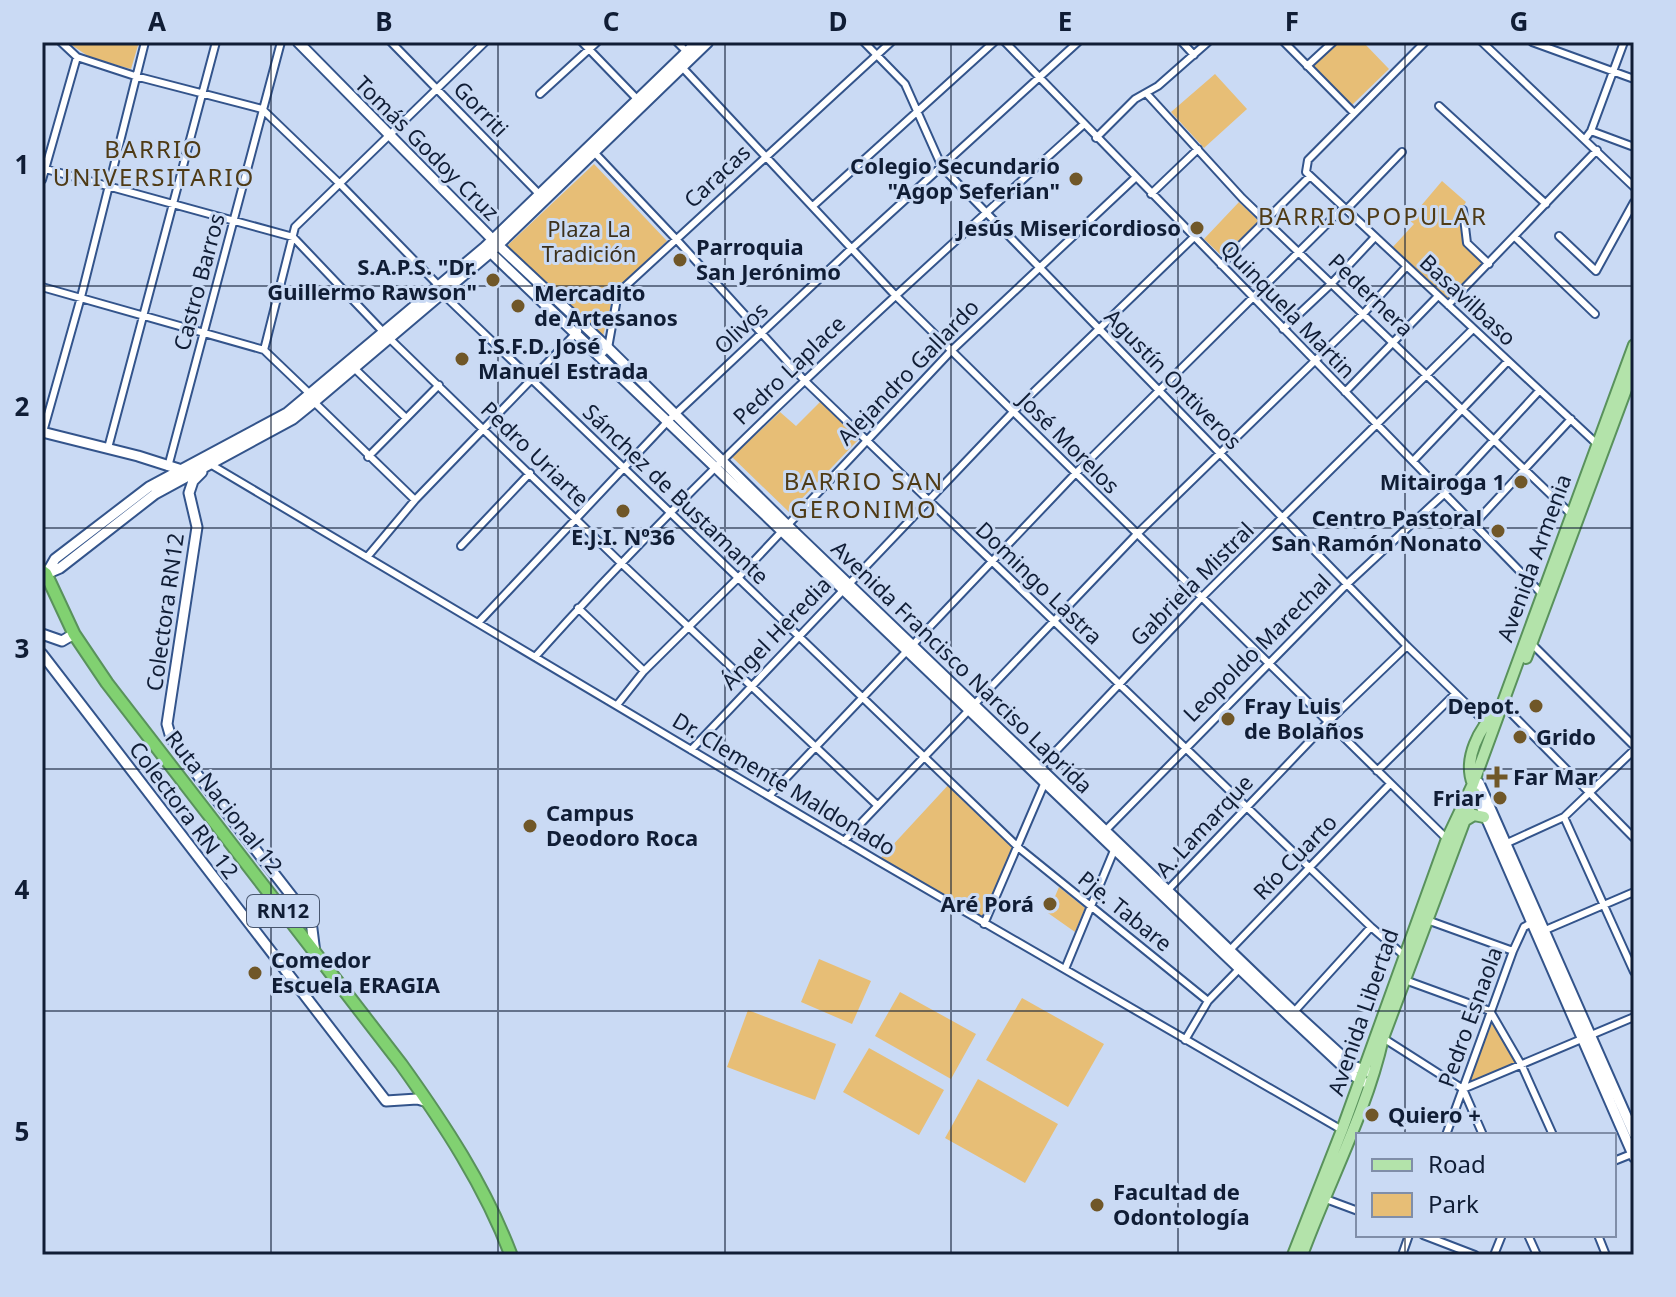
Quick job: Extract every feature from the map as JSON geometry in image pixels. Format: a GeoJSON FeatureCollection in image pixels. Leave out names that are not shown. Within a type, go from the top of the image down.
{"type":"FeatureCollection","features":[{"type":"Feature","properties":{"kind":"highway","name":"Ruta Nacional 12"},"geometry":{"type":"LineString","coordinates":[[44,572],[74,634],[133,718],[428,1102],[481,1187],[511,1255]]}},
{"type":"Feature","properties":{"kind":"main road","name":"Tomás Godoy Cruz"},"geometry":{"type":"LineString","coordinates":[[298,42],[492,246]]}},
{"type":"Feature","properties":{"kind":"main road"},"geometry":{"type":"LineString","coordinates":[[42,432],[167,464],[186,473],[210,464],[293,419],[312,398],[492,246],[679,64],[697,42]]}},
{"type":"Feature","properties":{"kind":"main road"},"geometry":{"type":"LineString","coordinates":[[592,150],[638,100],[708,42]]}},
{"type":"Feature","properties":{"kind":"main road","name":"Avenida Francisco Narciso Laprida"},"geometry":{"type":"LineString","coordinates":[[492,246],[1291,1014],[1363,1076]]}},
{"type":"Feature","properties":{"kind":"main road"},"geometry":{"type":"LineString","coordinates":[[44,572],[60,568],[174,479],[312,398],[354,368],[388,335]]}},
{"type":"Feature","properties":{"kind":"main road","name":"Avenida Armenia"},"geometry":{"type":"LineString","coordinates":[[1476,787],[1634,345]]}},
{"type":"Feature","properties":{"kind":"main road","name":"Avenida Armenia"},"geometry":{"type":"LineString","coordinates":[[1601,444],[1634,368]]}},
{"type":"Feature","properties":{"kind":"main road"},"geometry":{"type":"LineString","coordinates":[[189,501],[190,485],[210,464]]}},
{"type":"Feature","properties":{"kind":"main road","name":"Colectora RN12"},"geometry":{"type":"LineString","coordinates":[[174,479],[189,501],[197,527],[167,724],[171,738],[311,921],[315,953]]}},
{"type":"Feature","properties":{"kind":"main road","name":"Avenida Armenia"},"geometry":{"type":"LineString","coordinates":[[1504,707],[1531,643],[1545,596]]}},
{"type":"Feature","properties":{"kind":"main road"},"geometry":{"type":"LineString","coordinates":[[42,634],[62,641],[74,634]]}},
{"type":"Feature","properties":{"kind":"main road","name":"Colectora RN 12"},"geometry":{"type":"LineString","coordinates":[[42,654],[386,1101],[428,1102]]}},
{"type":"Feature","properties":{"kind":"main road"},"geometry":{"type":"LineString","coordinates":[[1504,707],[1485,722],[1468,766],[1539,932],[1634,1134]]}},
{"type":"Feature","properties":{"kind":"main road","name":"Avenida Francisco Narciso Laprida"},"geometry":{"type":"LineString","coordinates":[[1038,770],[1045,782],[1103,832]]}},
{"type":"Feature","properties":{"kind":"main road"},"geometry":{"type":"LineString","coordinates":[[1476,787],[1484,817],[1502,846]]}},
{"type":"Feature","properties":{"kind":"main road","name":"Avenida Libertad"},"geometry":{"type":"LineString","coordinates":[[1302,1255],[1363,1076],[1383,1038],[1405,980],[1407,958],[1427,920],[1476,787]]}},
{"type":"Feature","properties":{"kind":"main road","name":"Avenida Libertad"},"geometry":{"type":"LineString","coordinates":[[1293,1255],[1407,958],[1447,839],[1476,787]]}},
{"type":"Feature","properties":{"kind":"main road"},"geometry":{"type":"LineString","coordinates":[[1464,821],[1474,815],[1484,817]]}},
{"type":"Feature","properties":{"kind":"main road"},"geometry":{"type":"LineString","coordinates":[[1587,1036],[1634,1154]]}},
{"type":"Feature","properties":{"kind":"street","name":"Sánchez de Bustamante"},"geometry":{"type":"LineString","coordinates":[[61,42],[77,57],[135,76],[262,109],[340,184],[531,381],[1019,848]]}},
{"type":"Feature","properties":{"kind":"street"},"geometry":{"type":"LineString","coordinates":[[42,432],[81,297],[145,42]]}},
{"type":"Feature","properties":{"kind":"street"},"geometry":{"type":"LineString","coordinates":[[108,448],[216,42]]}},
{"type":"Feature","properties":{"kind":"street","name":"Castro Barros"},"geometry":{"type":"LineString","coordinates":[[167,464],[281,42]]}},
{"type":"Feature","properties":{"kind":"street","name":"Gorriti"},"geometry":{"type":"LineString","coordinates":[[391,42],[542,197]]}},
{"type":"Feature","properties":{"kind":"street"},"geometry":{"type":"LineString","coordinates":[[264,350],[295,227],[485,42]]}},
{"type":"Feature","properties":{"kind":"street"},"geometry":{"type":"LineString","coordinates":[[582,42],[638,100]]}},
{"type":"Feature","properties":{"kind":"street"},"geometry":{"type":"LineString","coordinates":[[540,94],[597,42]]}},
{"type":"Feature","properties":{"kind":"street"},"geometry":{"type":"LineString","coordinates":[[677,42],[687,52]]}},
{"type":"Feature","properties":{"kind":"street","name":"Agustín Ontiveros"},"geometry":{"type":"LineString","coordinates":[[864,42],[905,84],[942,167],[1407,646],[1485,722]]}},
{"type":"Feature","properties":{"kind":"street","name":"Caracas"},"geometry":{"type":"LineString","coordinates":[[604,352],[618,293],[891,42]]}},
{"type":"Feature","properties":{"kind":"street"},"geometry":{"type":"LineString","coordinates":[[813,206],[994,42]]}},
{"type":"Feature","properties":{"kind":"street","name":"Quinquela Martin"},"geometry":{"type":"LineString","coordinates":[[1005,42],[1545,596]]}},
{"type":"Feature","properties":{"kind":"street","name":"Olivos"},"geometry":{"type":"LineString","coordinates":[[478,623],[672,418],[1078,42]]}},
{"type":"Feature","properties":{"kind":"street"},"geometry":{"type":"LineString","coordinates":[[1182,42],[1194,55]]}},
{"type":"Feature","properties":{"kind":"street"},"geometry":{"type":"LineString","coordinates":[[1096,138],[1135,99],[1158,86],[1208,42]]}},
{"type":"Feature","properties":{"kind":"street"},"geometry":{"type":"LineString","coordinates":[[1284,42],[1354,113]]}},
{"type":"Feature","properties":{"kind":"street"},"geometry":{"type":"LineString","coordinates":[[1307,66],[1333,42]]}},
{"type":"Feature","properties":{"kind":"street"},"geometry":{"type":"LineString","coordinates":[[1221,265],[1309,177],[1305,166],[1308,160],[1425,42]]}},
{"type":"Feature","properties":{"kind":"street"},"geometry":{"type":"LineString","coordinates":[[1482,42],[1634,187]]}},
{"type":"Feature","properties":{"kind":"street"},"geometry":{"type":"LineString","coordinates":[[1532,42],[1634,79]]}},
{"type":"Feature","properties":{"kind":"street"},"geometry":{"type":"LineString","coordinates":[[1585,139],[1591,131],[1624,42]]}},
{"type":"Feature","properties":{"kind":"street"},"geometry":{"type":"LineString","coordinates":[[42,180],[77,57]]}},
{"type":"Feature","properties":{"kind":"street","name":"José Morelos"},"geometry":{"type":"LineString","coordinates":[[679,64],[895,295],[1447,839]]}},
{"type":"Feature","properties":{"kind":"street","name":"Pedernera"},"geometry":{"type":"LineString","coordinates":[[1146,93],[1266,222],[1301,252],[1574,516]]}},
{"type":"Feature","properties":{"kind":"street"},"geometry":{"type":"LineString","coordinates":[[1439,106],[1546,204]]}},
{"type":"Feature","properties":{"kind":"street","name":"Pedro Laplace"},"geometry":{"type":"LineString","coordinates":[[535,657],[718,463],[895,295],[1083,125]]}},
{"type":"Feature","properties":{"kind":"street"},"geometry":{"type":"LineString","coordinates":[[1591,131],[1634,147]]}},
{"type":"Feature","properties":{"kind":"street"},"geometry":{"type":"LineString","coordinates":[[1151,194],[1198,149]]}},
{"type":"Feature","properties":{"kind":"street","name":"Domingo Lastra"},"geometry":{"type":"LineString","coordinates":[[592,150],[804,380],[1371,927],[1407,958]]}},
{"type":"Feature","properties":{"kind":"street"},"geometry":{"type":"LineString","coordinates":[[1448,305],[1597,150]]}},
{"type":"Feature","properties":{"kind":"street"},"geometry":{"type":"LineString","coordinates":[[769,796],[908,646],[1075,474],[1402,152]]}},
{"type":"Feature","properties":{"kind":"street"},"geometry":{"type":"LineString","coordinates":[[44,169],[293,237]]}},
{"type":"Feature","properties":{"kind":"street","name":"Basavilbaso"},"geometry":{"type":"LineString","coordinates":[[1309,177],[1507,362],[1601,444]]}},
{"type":"Feature","properties":{"kind":"street","name":"Alejandro Gallardo"},"geometry":{"type":"LineString","coordinates":[[617,705],[644,671],[738,578],[951,351],[1135,178]]}},
{"type":"Feature","properties":{"kind":"street"},"geometry":{"type":"LineString","coordinates":[[1559,236],[1596,271],[1634,202]]}},
{"type":"Feature","properties":{"kind":"street"},"geometry":{"type":"LineString","coordinates":[[1463,210],[1467,243],[1489,264]]}},
{"type":"Feature","properties":{"kind":"street","name":"Pedro Uriarte"},"geometry":{"type":"LineString","coordinates":[[293,237],[388,335],[621,563],[876,804]]}},
{"type":"Feature","properties":{"kind":"street"},"geometry":{"type":"LineString","coordinates":[[1283,329],[1375,237]]}},
{"type":"Feature","properties":{"kind":"street"},"geometry":{"type":"LineString","coordinates":[[1515,237],[1595,314]]}},
{"type":"Feature","properties":{"kind":"street","name":"Ángel Heredia"},"geometry":{"type":"LineString","coordinates":[[691,750],[1012,413],[1193,238]]}},
{"type":"Feature","properties":{"kind":"street"},"geometry":{"type":"LineString","coordinates":[[844,841],[1136,535],[1364,313],[1406,267]]}},
{"type":"Feature","properties":{"kind":"street"},"geometry":{"type":"LineString","coordinates":[[42,287],[264,350],[368,457],[415,500]]}},
{"type":"Feature","properties":{"kind":"street"},"geometry":{"type":"LineString","coordinates":[[1345,392],[1438,296]]}},
{"type":"Feature","properties":{"kind":"street","name":"Gabriela Mistral"},"geometry":{"type":"LineString","coordinates":[[1038,770],[1201,598],[1473,329]]}},
{"type":"Feature","properties":{"kind":"street"},"geometry":{"type":"LineString","coordinates":[[368,556],[415,500],[580,330]]}},
{"type":"Feature","properties":{"kind":"street"},"geometry":{"type":"LineString","coordinates":[[1413,461],[1507,362]]}},
{"type":"Feature","properties":{"kind":"street"},"geometry":{"type":"LineString","coordinates":[[354,368],[406,418]]}},
{"type":"Feature","properties":{"kind":"street"},"geometry":{"type":"LineString","coordinates":[[368,457],[439,385]]}},
{"type":"Feature","properties":{"kind":"street","name":"Leopoldo Marechal"},"geometry":{"type":"LineString","coordinates":[[1103,832],[1268,662],[1445,493],[1539,391]]}},
{"type":"Feature","properties":{"kind":"street"},"geometry":{"type":"LineString","coordinates":[[1475,523],[1571,419]]}},
{"type":"Feature","properties":{"kind":"street"},"geometry":{"type":"LineString","coordinates":[[167,464],[174,479]]}},
{"type":"Feature","properties":{"kind":"street","name":"Dr. Clemente Maldonado"},"geometry":{"type":"LineString","coordinates":[[210,464],[984,924],[1342,1130]]}},
{"type":"Feature","properties":{"kind":"street"},"geometry":{"type":"LineString","coordinates":[[461,546],[530,473]]}},
{"type":"Feature","properties":{"kind":"street"},"geometry":{"type":"LineString","coordinates":[[578,608],[644,671]]}},
{"type":"Feature","properties":{"kind":"street"},"geometry":{"type":"LineString","coordinates":[[1502,846],[1564,817],[1634,748],[1531,643]]}},
{"type":"Feature","properties":{"kind":"street","name":"A. Lamarque"},"geometry":{"type":"LineString","coordinates":[[1166,892],[1328,722],[1407,646]]}},
{"type":"Feature","properties":{"kind":"street"},"geometry":{"type":"LineString","coordinates":[[1377,771],[1455,694]]}},
{"type":"Feature","properties":{"kind":"street"},"geometry":{"type":"LineString","coordinates":[[1504,707],[1634,838]]}},
{"type":"Feature","properties":{"kind":"street"},"geometry":{"type":"LineString","coordinates":[[984,924],[1045,782]]}},
{"type":"Feature","properties":{"kind":"street","name":"Río Cuarto"},"geometry":{"type":"LineString","coordinates":[[1228,952],[1390,784]]}},
{"type":"Feature","properties":{"kind":"street"},"geometry":{"type":"LineString","coordinates":[[1564,817],[1634,972]]}},
{"type":"Feature","properties":{"kind":"street"},"geometry":{"type":"LineString","coordinates":[[1065,969],[1117,845]]}},
{"type":"Feature","properties":{"kind":"street","name":"Pje. Tabare"},"geometry":{"type":"LineString","coordinates":[[1019,848],[1208,1001]]}},
{"type":"Feature","properties":{"kind":"street"},"geometry":{"type":"LineString","coordinates":[[1539,932],[1634,892]]}},
{"type":"Feature","properties":{"kind":"street"},"geometry":{"type":"LineString","coordinates":[[1427,920],[1513,951]]}},
{"type":"Feature","properties":{"kind":"street","name":"Pedro Esnaola"},"geometry":{"type":"LineString","coordinates":[[1447,1133],[1513,951],[1524,927],[1535,921]]}},
{"type":"Feature","properties":{"kind":"street"},"geometry":{"type":"LineString","coordinates":[[1291,1014],[1371,927]]}},
{"type":"Feature","properties":{"kind":"street"},"geometry":{"type":"LineString","coordinates":[[1185,1040],[1208,1001],[1242,966]]}},
{"type":"Feature","properties":{"kind":"street"},"geometry":{"type":"LineString","coordinates":[[1405,980],[1490,1011],[1522,1066],[1552,1133]]}},
{"type":"Feature","properties":{"kind":"street"},"geometry":{"type":"LineString","coordinates":[[1463,1089],[1634,1017]]}},
{"type":"Feature","properties":{"kind":"street"},"geometry":{"type":"LineString","coordinates":[[1383,1038],[1463,1089],[1482,1133]]}},
{"type":"Feature","properties":{"kind":"street"},"geometry":{"type":"LineString","coordinates":[[1323,1198],[1356,1210]]}},
{"type":"Feature","properties":{"kind":"street"},"geometry":{"type":"LineString","coordinates":[[1428,1237],[1475,1255]]}},
{"type":"Feature","properties":{"kind":"green space"},"geometry":{"type":"Polygon","coordinates":[[[67,42],[139,42],[131,69],[91,58],[67,42]]]}},
{"type":"Feature","properties":{"kind":"green space"},"geometry":{"type":"Polygon","coordinates":[[[1338,42],[1363,42],[1389,69],[1351,106],[1313,66],[1338,42]]]}},
{"type":"Feature","properties":{"kind":"green space"},"geometry":{"type":"Polygon","coordinates":[[[1215,74],[1247,109],[1204,148],[1171,112],[1215,74]]]}},
{"type":"Feature","properties":{"kind":"green space","name":"Plaza La Tradición"},"geometry":{"type":"Polygon","coordinates":[[[594,164],[667,241],[614,292],[603,336],[506,247],[594,164]]]}},
{"type":"Feature","properties":{"kind":"green space"},"geometry":{"type":"Polygon","coordinates":[[[1442,181],[1466,202],[1461,211],[1460,227],[1467,242],[1484,262],[1447,301],[1391,249],[1414,224],[1409,220],[1442,181]]]}},
{"type":"Feature","properties":{"kind":"green space"},"geometry":{"type":"Polygon","coordinates":[[[1239,202],[1259,221],[1224,258],[1204,239],[1239,202]]]}},
{"type":"Feature","properties":{"kind":"green space"},"geometry":{"type":"Polygon","coordinates":[[[821,401],[859,439],[789,512],[732,457],[780,412],[796,426],[821,401]]]}},
{"type":"Feature","properties":{"kind":"green space"},"geometry":{"type":"Polygon","coordinates":[[[951,782],[1019,848],[984,924],[878,861],[951,782]]]}},
{"type":"Feature","properties":{"kind":"green space"},"geometry":{"type":"Polygon","coordinates":[[[1059,887],[1085,908],[1075,932],[1048,913],[1059,887]]]}},
{"type":"Feature","properties":{"kind":"green space"},"geometry":{"type":"Polygon","coordinates":[[[819,959],[871,981],[852,1024],[801,1002],[819,959]]]}},
{"type":"Feature","properties":{"kind":"green space"},"geometry":{"type":"Polygon","coordinates":[[[900,992],[976,1034],[951,1079],[875,1036],[900,992]]]}},
{"type":"Feature","properties":{"kind":"green space"},"geometry":{"type":"Polygon","coordinates":[[[1022,998],[1104,1044],[1068,1107],[986,1060],[1022,998]]]}},
{"type":"Feature","properties":{"kind":"green space"},"geometry":{"type":"Polygon","coordinates":[[[748,1010],[836,1044],[815,1100],[727,1067],[748,1010]]]}},
{"type":"Feature","properties":{"kind":"green space"},"geometry":{"type":"Polygon","coordinates":[[[1492,1023],[1518,1065],[1467,1086],[1492,1023]]]}},
{"type":"Feature","properties":{"kind":"green space"},"geometry":{"type":"Polygon","coordinates":[[[869,1048],[944,1090],[919,1135],[843,1092],[869,1048]]]}},
{"type":"Feature","properties":{"kind":"green space"},"geometry":{"type":"Polygon","coordinates":[[[978,1079],[1058,1124],[1025,1183],[945,1138],[978,1079]]]}},
{"type":"Feature","properties":{"kind":"place","name":"Colegio Secundario \"Agop Seferian\""},"geometry":{"type":"Point","coordinates":[1076,179]}},
{"type":"Feature","properties":{"kind":"place","name":"Jesús Misericordioso"},"geometry":{"type":"Point","coordinates":[1197,228]}},
{"type":"Feature","properties":{"kind":"place","name":"Parroquia San Jerónimo"},"geometry":{"type":"Point","coordinates":[680,260]}},
{"type":"Feature","properties":{"kind":"place","name":"S.A.P.S. \"Dr. Guillermo Rawson\""},"geometry":{"type":"Point","coordinates":[493,280]}},
{"type":"Feature","properties":{"kind":"place","name":"Mercadito de Artesanos"},"geometry":{"type":"Point","coordinates":[518,306]}},
{"type":"Feature","properties":{"kind":"place","name":"I.S.F.D. José Manuel Estrada"},"geometry":{"type":"Point","coordinates":[462,359]}},
{"type":"Feature","properties":{"kind":"place","name":"Mitairoga 1"},"geometry":{"type":"Point","coordinates":[1521,482]}},
{"type":"Feature","properties":{"kind":"place","name":"E.J.I. Nº36"},"geometry":{"type":"Point","coordinates":[623,511]}},
{"type":"Feature","properties":{"kind":"place","name":"Centro Pastoral San Ramón Nonato"},"geometry":{"type":"Point","coordinates":[1498,531]}},
{"type":"Feature","properties":{"kind":"place","name":"Depot."},"geometry":{"type":"Point","coordinates":[1536,706]}},
{"type":"Feature","properties":{"kind":"place","name":"Fray Luis de Bolaños"},"geometry":{"type":"Point","coordinates":[1228,719]}},
{"type":"Feature","properties":{"kind":"place","name":"Grido"},"geometry":{"type":"Point","coordinates":[1520,737]}},
{"type":"Feature","properties":{"kind":"place","name":"Far Mar"},"geometry":{"type":"Point","coordinates":[1497,777]}},
{"type":"Feature","properties":{"kind":"place","name":"Friar"},"geometry":{"type":"Point","coordinates":[1500,798]}},
{"type":"Feature","properties":{"kind":"place","name":"Campus Deodoro Roca"},"geometry":{"type":"Point","coordinates":[530,826]}},
{"type":"Feature","properties":{"kind":"place","name":"Aré Porá"},"geometry":{"type":"Point","coordinates":[1050,904]}},
{"type":"Feature","properties":{"kind":"place","name":"Comedor Escuela ERAGIA"},"geometry":{"type":"Point","coordinates":[255,973]}},
{"type":"Feature","properties":{"kind":"place","name":"Quiero +"},"geometry":{"type":"Point","coordinates":[1372,1115]}},
{"type":"Feature","properties":{"kind":"place","name":"Facultad de Odontología"},"geometry":{"type":"Point","coordinates":[1097,1205]}},
{"type":"Feature","properties":{"kind":"district","name":"BARRIO UNIVERSITARIO"},"geometry":{"type":"Point","coordinates":[154,164]}},
{"type":"Feature","properties":{"kind":"district","name":"BARRIO POPULAR"},"geometry":{"type":"Point","coordinates":[1373,217]}},
{"type":"Feature","properties":{"kind":"district","name":"BARRIO SAN GERONIMO"},"geometry":{"type":"Point","coordinates":[864,496]}}]}
